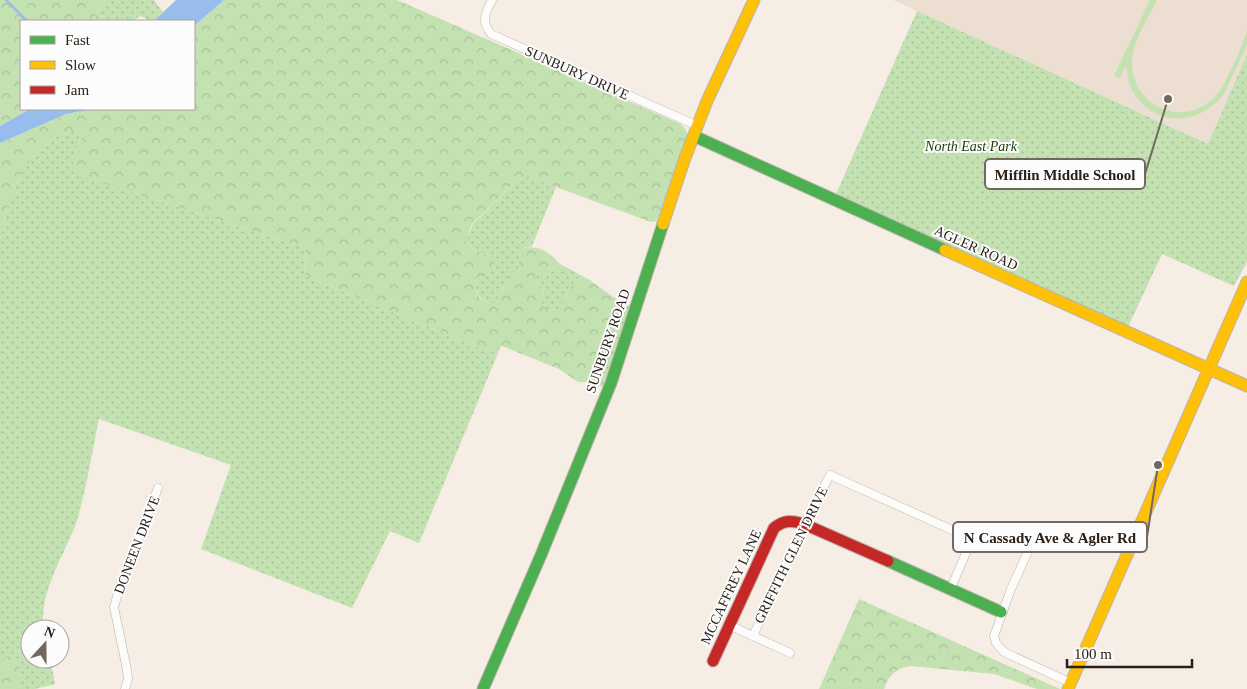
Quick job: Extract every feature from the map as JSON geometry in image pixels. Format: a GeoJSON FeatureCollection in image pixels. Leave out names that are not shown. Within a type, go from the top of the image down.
{"type":"FeatureCollection","features":[{"type":"Feature","properties":{"kind":"main road","name":"SUNBURY ROAD"},"geometry":{"type":"LineString","coordinates":[[483,689],[596,422],[707,101],[754,0]]}},
{"type":"Feature","properties":{"kind":"main road","name":"AGLER ROAD"},"geometry":{"type":"LineString","coordinates":[[696,131],[1247,386]]}},
{"type":"Feature","properties":{"kind":"main road"},"geometry":{"type":"LineString","coordinates":[[1069,686],[1247,282]]}},
{"type":"Feature","properties":{"kind":"main road","name":"MCCAFFREY LANE"},"geometry":{"type":"LineString","coordinates":[[713,660],[774,528],[780,522],[789,519],[1001,612]]}},
{"type":"Feature","properties":{"kind":"street","name":"SUNBURY DRIVE"},"geometry":{"type":"LineString","coordinates":[[492,0],[484,19],[486,28],[491,34],[696,131]]}},
{"type":"Feature","properties":{"kind":"street","name":"GRIFFITH GLEN DRIVE"},"geometry":{"type":"LineString","coordinates":[[752,636],[804,524],[830,475],[972,539],[950,590]]}},
{"type":"Feature","properties":{"kind":"street","name":"DONEEN DRIVE"},"geometry":{"type":"LineString","coordinates":[[125,689],[128,678],[114,607],[120,586],[158,488]]}},
{"type":"Feature","properties":{"kind":"street"},"geometry":{"type":"LineString","coordinates":[[1029,549],[1001,612],[994,636],[996,643],[1004,652],[1069,686]]}},
{"type":"Feature","properties":{"kind":"street"},"geometry":{"type":"LineString","coordinates":[[729,625],[790,653]]}},
{"type":"Feature","properties":{"kind":"shaded area"},"geometry":{"type":"Polygon","coordinates":[[[893,0],[1247,0],[1247,54],[1208,144],[893,0]]]}},
{"type":"Feature","properties":{"kind":"green space"},"geometry":{"type":"Polygon","coordinates":[[[0,0],[106,0],[93,20],[20,20],[20,110],[28,110],[0,126],[0,0]]]}},
{"type":"Feature","properties":{"kind":"green space"},"geometry":{"type":"Polygon","coordinates":[[[106,0],[154,0],[163,12],[155,20],[147,20],[140,16],[134,20],[93,20],[106,0]]]}},
{"type":"Feature","properties":{"kind":"green space"},"geometry":{"type":"Polygon","coordinates":[[[224,0],[397,0],[681,124],[688,135],[657,221],[651,222],[529,177],[519,178],[472,224],[466,241],[474,250],[489,255],[494,265],[491,273],[478,281],[475,289],[480,299],[490,304],[497,300],[511,273],[520,271],[518,261],[523,248],[529,247],[544,251],[553,256],[560,264],[558,268],[549,273],[535,274],[538,284],[544,290],[542,303],[550,311],[558,311],[570,288],[580,277],[588,279],[619,301],[620,305],[605,332],[594,372],[589,382],[578,382],[559,369],[502,346],[487,351],[308,277],[304,272],[306,252],[302,247],[84,177],[74,166],[72,159],[83,136],[82,131],[78,129],[56,137],[43,146],[24,169],[7,210],[0,239],[0,143],[66,114],[87,110],[195,110],[195,25],[224,0]]]}},
{"type":"Feature","properties":{"kind":"green space"},"geometry":{"type":"Polygon","coordinates":[[[1150,0],[1157,0],[1134,48],[1132,63],[1134,77],[1139,88],[1147,98],[1156,106],[1168,111],[1193,110],[1205,105],[1214,98],[1232,69],[1247,29],[1247,45],[1224,94],[1214,105],[1202,113],[1176,118],[1163,116],[1150,110],[1140,101],[1131,88],[1126,65],[1120,78],[1114,76],[1150,0]]]}},
{"type":"Feature","properties":{"kind":"green space","name":"North East Park"},"geometry":{"type":"Polygon","coordinates":[[[917,11],[1208,144],[1247,54],[1247,262],[1234,286],[1162,254],[1128,327],[836,194],[917,11]]]}},
{"type":"Feature","properties":{"kind":"green space"},"geometry":{"type":"Polygon","coordinates":[[[78,129],[82,131],[83,136],[72,159],[85,177],[302,247],[306,252],[304,272],[308,277],[487,351],[501,346],[419,543],[390,531],[352,608],[201,549],[231,465],[99,419],[78,517],[49,586],[43,619],[20,619],[20,669],[52,669],[55,684],[35,689],[22,689],[0,661],[0,239],[7,209],[24,169],[43,146],[56,137],[78,129]]]}},
{"type":"Feature","properties":{"kind":"green space"},"geometry":{"type":"Polygon","coordinates":[[[529,177],[556,187],[532,246],[523,248],[518,261],[520,271],[511,273],[497,300],[490,304],[480,298],[475,289],[478,281],[491,273],[489,255],[474,250],[466,241],[473,224],[519,178],[529,177]]]}},
{"type":"Feature","properties":{"kind":"green space"},"geometry":{"type":"Polygon","coordinates":[[[560,264],[588,279],[580,277],[576,280],[558,311],[550,311],[542,303],[544,290],[538,284],[535,274],[549,273],[558,268],[560,264]]]}},
{"type":"Feature","properties":{"kind":"green space"},"geometry":{"type":"Polygon","coordinates":[[[619,301],[631,306],[603,387],[589,382],[594,372],[605,332],[620,305],[619,301]]]}},
{"type":"Feature","properties":{"kind":"green space"},"geometry":{"type":"Polygon","coordinates":[[[859,599],[1060,689],[1037,689],[994,674],[911,666],[901,668],[894,673],[884,689],[819,689],[859,599]]]}},
{"type":"Feature","properties":{"kind":"green space"},"geometry":{"type":"Polygon","coordinates":[[[6,657],[11,657],[19,665],[22,689],[0,689],[0,661],[6,657]]]}},
{"type":"Feature","properties":{"kind":"water"},"geometry":{"type":"Polygon","coordinates":[[[176,0],[224,0],[195,25],[195,20],[155,20],[176,0]]]}},
{"type":"Feature","properties":{"kind":"water"},"geometry":{"type":"Polygon","coordinates":[[[28,110],[87,110],[66,114],[0,143],[0,126],[28,110]]]}},
{"type":"Feature","properties":{"kind":"waterway"},"geometry":{"type":"LineString","coordinates":[[6,0],[26,20]]}},
{"type":"Feature","properties":{"kind":"traffic: fast"},"geometry":{"type":"LineString","coordinates":[[694,136],[945,250]]}},
{"type":"Feature","properties":{"kind":"traffic: fast"},"geometry":{"type":"LineString","coordinates":[[483,689],[541,555],[611,383],[663,224]]}},
{"type":"Feature","properties":{"kind":"traffic: fast"},"geometry":{"type":"LineString","coordinates":[[888,561],[1001,612]]}},
{"type":"Feature","properties":{"kind":"traffic: slow"},"geometry":{"type":"LineString","coordinates":[[663,224],[685,158],[707,101],[754,0]]}},
{"type":"Feature","properties":{"kind":"traffic: slow"},"geometry":{"type":"LineString","coordinates":[[945,250],[1247,386]]}},
{"type":"Feature","properties":{"kind":"traffic: slow"},"geometry":{"type":"LineString","coordinates":[[1068,689],[1247,282]]}},
{"type":"Feature","properties":{"kind":"traffic: jam"},"geometry":{"type":"LineString","coordinates":[[713,661],[774,528],[781,523],[796,522],[804,524],[888,561]]}},
{"type":"Feature","properties":{"kind":"place","name":"Mifflin Middle School"},"geometry":{"type":"Point","coordinates":[1168,99]}},
{"type":"Feature","properties":{"kind":"place","name":"N Cassady Ave & Agler Rd"},"geometry":{"type":"Point","coordinates":[1158,465]}}]}
